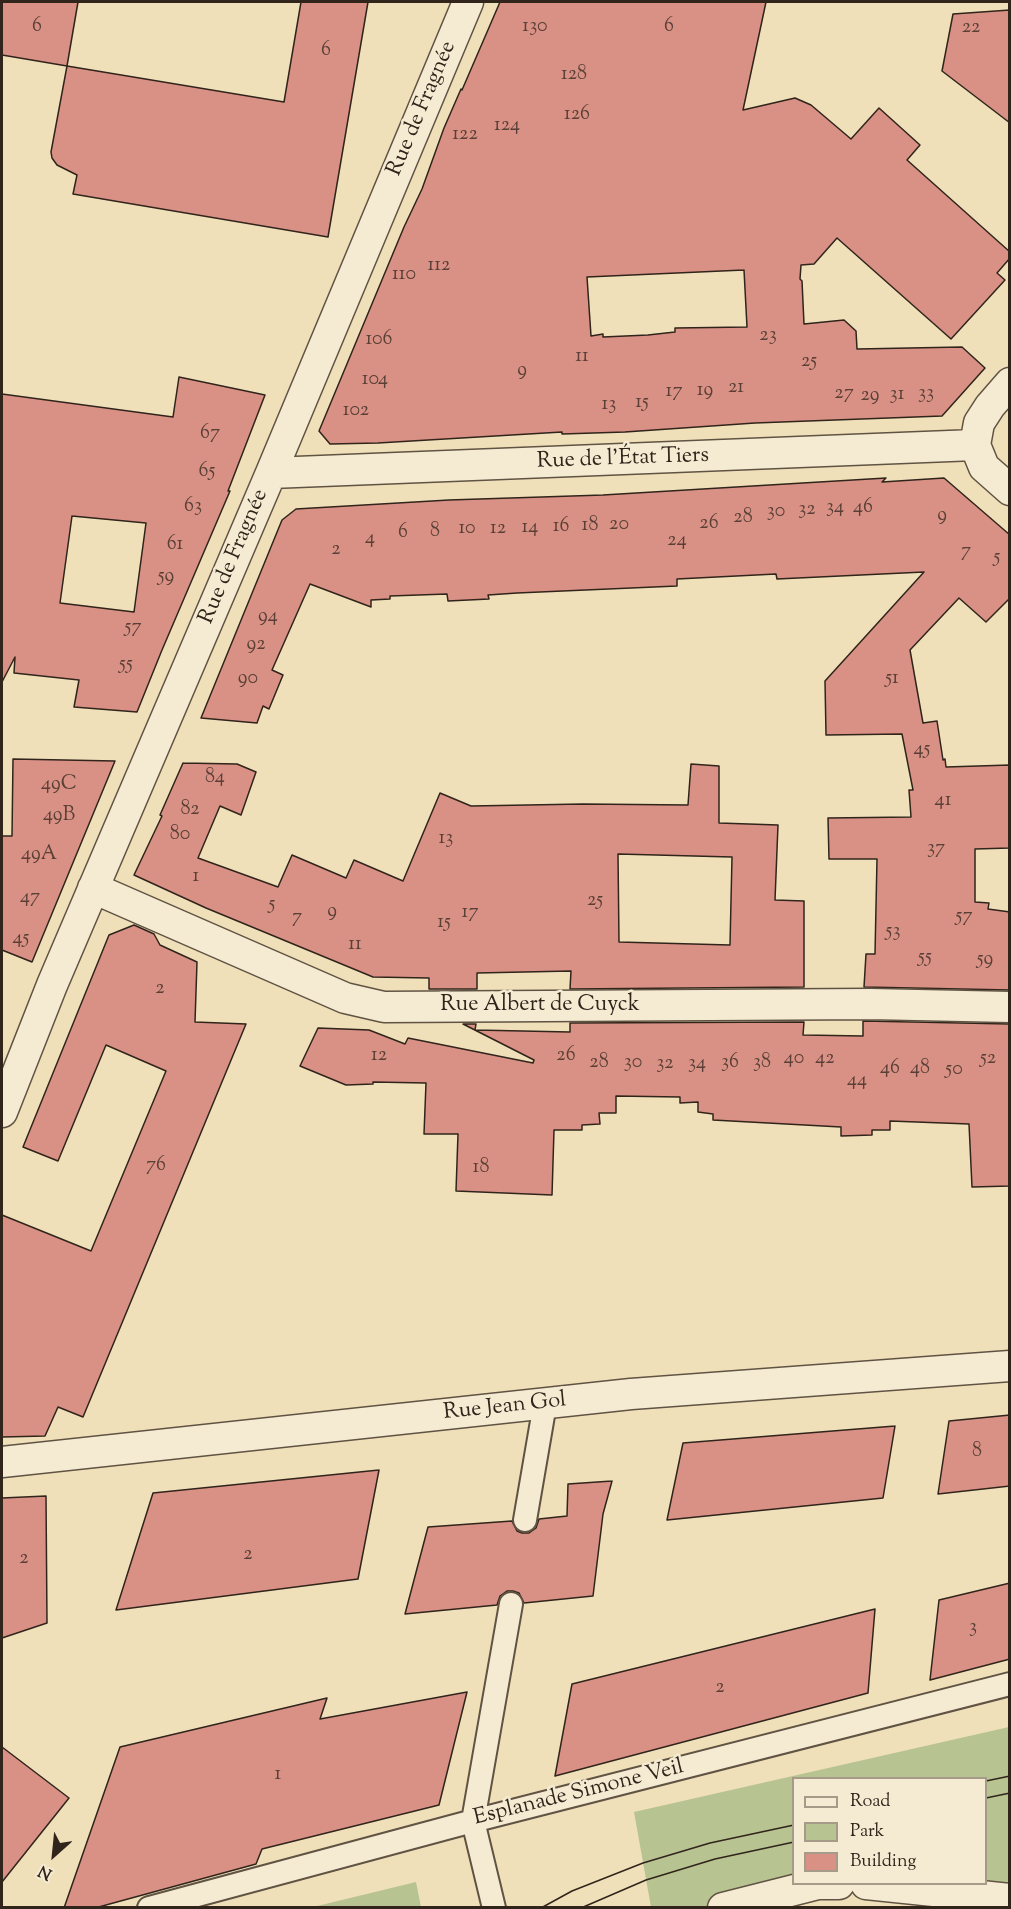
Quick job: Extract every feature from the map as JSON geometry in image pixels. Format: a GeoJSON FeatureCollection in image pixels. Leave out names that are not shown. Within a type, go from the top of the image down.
{"type":"FeatureCollection","features":[{"type":"Feature","properties":{"kind":"street","name":"Rue de Fragnée"},"geometry":{"type":"LineString","coordinates":[[2,1112],[93,888],[271,473],[468,2]]}},
{"type":"Feature","properties":{"kind":"street"},"geometry":{"type":"LineString","coordinates":[[1010,383],[979,423],[975,445],[984,467],[1010,490]]}},
{"type":"Feature","properties":{"kind":"street","name":"Rue de l'État Tiers"},"geometry":{"type":"LineString","coordinates":[[271,473],[975,445]]}},
{"type":"Feature","properties":{"kind":"street","name":"Rue Albert de Cuyck"},"geometry":{"type":"LineString","coordinates":[[93,888],[345,998],[384,1007],[870,1004],[1010,1007]]}},
{"type":"Feature","properties":{"kind":"street","name":"Rue Jean Gol"},"geometry":{"type":"LineString","coordinates":[[2,1462],[631,1394],[1010,1366]]}},
{"type":"Feature","properties":{"kind":"street"},"geometry":{"type":"LineString","coordinates":[[525,1520],[545,1404]]}},
{"type":"Feature","properties":{"kind":"street"},"geometry":{"type":"LineString","coordinates":[[494,1908],[473,1821],[511,1604]]}},
{"type":"Feature","properties":{"kind":"street","name":"Esplanade Simone Veil"},"geometry":{"type":"LineString","coordinates":[[149,1908],[473,1821],[1010,1684]]}},
{"type":"Feature","properties":{"kind":"street"},"geometry":{"type":"LineString","coordinates":[[723,1908],[814,1885]]}},
{"type":"Feature","properties":{"kind":"street"},"geometry":{"type":"LineString","coordinates":[[876,1885],[1010,1899]]}},
{"type":"Feature","properties":{"kind":"green space"},"geometry":{"type":"Polygon","coordinates":[[[1009,1727],[1009,1899],[987,1885],[987,1777],[792,1777],[792,1885],[723,1907],[651,1907],[634,1812],[1009,1727]]]}},
{"type":"Feature","properties":{"kind":"green space"},"geometry":{"type":"Polygon","coordinates":[[[416,1882],[421,1907],[313,1907],[416,1882]]]}},
{"type":"Feature","properties":{"kind":"building"},"geometry":{"type":"Polygon","coordinates":[[[2,2],[78,2],[67,66],[2,55],[2,2]]]}},
{"type":"Feature","properties":{"kind":"building"},"geometry":{"type":"Polygon","coordinates":[[[301,2],[368,2],[328,237],[73,194],[77,175],[57,165],[51,152],[67,66],[284,102],[301,2]]]}},
{"type":"Feature","properties":{"kind":"building"},"geometry":{"type":"Polygon","coordinates":[[[500,2],[766,2],[743,110],[795,98],[811,105],[851,139],[879,108],[920,145],[907,160],[1010,252],[1010,258],[997,273],[1005,280],[951,339],[837,238],[814,264],[801,265],[804,324],[844,320],[856,331],[857,349],[962,347],[985,368],[942,416],[330,444],[319,431],[422,189],[444,128],[500,2]],[[744,270],[587,277],[591,336],[648,335],[675,332],[675,328],[747,327],[744,270]]]}},
{"type":"Feature","properties":{"kind":"building"},"geometry":{"type":"Polygon","coordinates":[[[1010,10],[1010,123],[942,71],[953,14],[1010,10]]]}},
{"type":"Feature","properties":{"kind":"building"},"geometry":{"type":"Polygon","coordinates":[[[179,377],[265,395],[228,491],[230,491],[137,712],[74,707],[79,680],[14,673],[15,657],[2,682],[2,394],[173,417],[179,377]],[[72,516],[60,603],[134,612],[146,523],[72,516]]]}},
{"type":"Feature","properties":{"kind":"building"},"geometry":{"type":"Polygon","coordinates":[[[886,478],[882,482],[944,478],[1010,535],[1010,598],[986,622],[959,598],[910,650],[923,723],[937,721],[946,767],[1010,765],[1010,848],[975,849],[975,902],[989,903],[988,909],[1010,912],[1010,990],[864,987],[866,954],[875,954],[877,859],[829,859],[828,818],[911,817],[909,790],[913,790],[902,734],[826,735],[825,681],[924,572],[777,579],[776,574],[677,579],[677,586],[517,593],[488,595],[489,599],[448,601],[447,594],[390,596],[390,599],[371,600],[371,607],[310,584],[272,670],[283,675],[269,709],[263,706],[257,723],[201,718],[282,520],[296,509],[449,500],[603,495],[886,478]]]}},
{"type":"Feature","properties":{"kind":"building"},"geometry":{"type":"Polygon","coordinates":[[[13,759],[115,761],[32,962],[2,950],[2,836],[12,836],[13,759]]]}},
{"type":"Feature","properties":{"kind":"building"},"geometry":{"type":"Polygon","coordinates":[[[183,763],[237,764],[256,772],[241,815],[220,806],[198,858],[278,887],[292,855],[346,878],[354,860],[403,881],[440,793],[471,806],[688,805],[691,764],[719,766],[719,823],[778,825],[775,900],[804,901],[804,987],[570,989],[571,971],[477,973],[477,989],[429,989],[429,978],[373,977],[206,908],[134,875],[162,816],[160,815],[183,763]],[[618,854],[619,942],[730,945],[732,857],[618,854]]]}},
{"type":"Feature","properties":{"kind":"building"},"geometry":{"type":"Polygon","coordinates":[[[134,925],[154,934],[160,945],[197,962],[195,1022],[246,1024],[83,1417],[58,1407],[45,1436],[2,1437],[2,1215],[91,1251],[166,1071],[106,1045],[58,1161],[23,1147],[109,935],[134,925]]]}},
{"type":"Feature","properties":{"kind":"building"},"geometry":{"type":"Polygon","coordinates":[[[863,1021],[1010,1024],[1010,1186],[972,1187],[969,1124],[890,1121],[890,1130],[872,1130],[872,1135],[841,1136],[841,1127],[713,1120],[713,1114],[698,1112],[698,1102],[680,1103],[680,1097],[616,1096],[616,1113],[599,1113],[600,1124],[582,1125],[582,1130],[554,1130],[552,1195],[456,1191],[458,1134],[424,1134],[426,1083],[373,1082],[373,1084],[346,1085],[300,1066],[318,1028],[369,1030],[405,1044],[408,1038],[533,1063],[534,1060],[463,1024],[476,1024],[475,1030],[570,1032],[570,1023],[804,1022],[803,1035],[863,1036],[863,1021]]]}},
{"type":"Feature","properties":{"kind":"building"},"geometry":{"type":"Polygon","coordinates":[[[1010,1415],[1010,1486],[938,1494],[949,1421],[1010,1415]]]}},
{"type":"Feature","properties":{"kind":"building"},"geometry":{"type":"Polygon","coordinates":[[[895,1426],[883,1498],[667,1520],[683,1443],[895,1426]]]}},
{"type":"Feature","properties":{"kind":"building"},"geometry":{"type":"Polygon","coordinates":[[[379,1470],[358,1579],[116,1610],[153,1493],[379,1470]]]}},
{"type":"Feature","properties":{"kind":"building"},"geometry":{"type":"Polygon","coordinates":[[[612,1481],[603,1514],[593,1596],[524,1603],[519,1593],[507,1591],[500,1596],[497,1605],[405,1614],[428,1527],[512,1521],[517,1531],[529,1533],[536,1528],[539,1519],[567,1516],[568,1484],[612,1481]]]}},
{"type":"Feature","properties":{"kind":"building"},"geometry":{"type":"Polygon","coordinates":[[[46,1496],[47,1623],[2,1638],[2,1498],[46,1496]]]}},
{"type":"Feature","properties":{"kind":"building"},"geometry":{"type":"Polygon","coordinates":[[[1010,1583],[1010,1659],[930,1680],[939,1600],[1010,1583]]]}},
{"type":"Feature","properties":{"kind":"building"},"geometry":{"type":"Polygon","coordinates":[[[875,1609],[868,1693],[555,1776],[572,1684],[875,1609]]]}},
{"type":"Feature","properties":{"kind":"building"},"geometry":{"type":"Polygon","coordinates":[[[467,1692],[439,1805],[262,1849],[256,1864],[95,1908],[64,1908],[120,1747],[327,1698],[320,1719],[467,1692]]]}},
{"type":"Feature","properties":{"kind":"building"},"geometry":{"type":"Polygon","coordinates":[[[2,1747],[69,1798],[2,1882],[2,1747]]]}},
{"type":"Feature","properties":{"kind":"tram line"},"geometry":{"type":"LineString","coordinates":[[987,1781],[1010,1776]]}},
{"type":"Feature","properties":{"kind":"tram line"},"geometry":{"type":"LineString","coordinates":[[987,1798],[1010,1793]]}},
{"type":"Feature","properties":{"kind":"tram line"},"geometry":{"type":"LineString","coordinates":[[541,1908],[572,1891],[643,1863],[710,1843],[792,1825]]}},
{"type":"Feature","properties":{"kind":"tram line"},"geometry":{"type":"LineString","coordinates":[[581,1908],[646,1880],[715,1859],[792,1842]]}}]}
